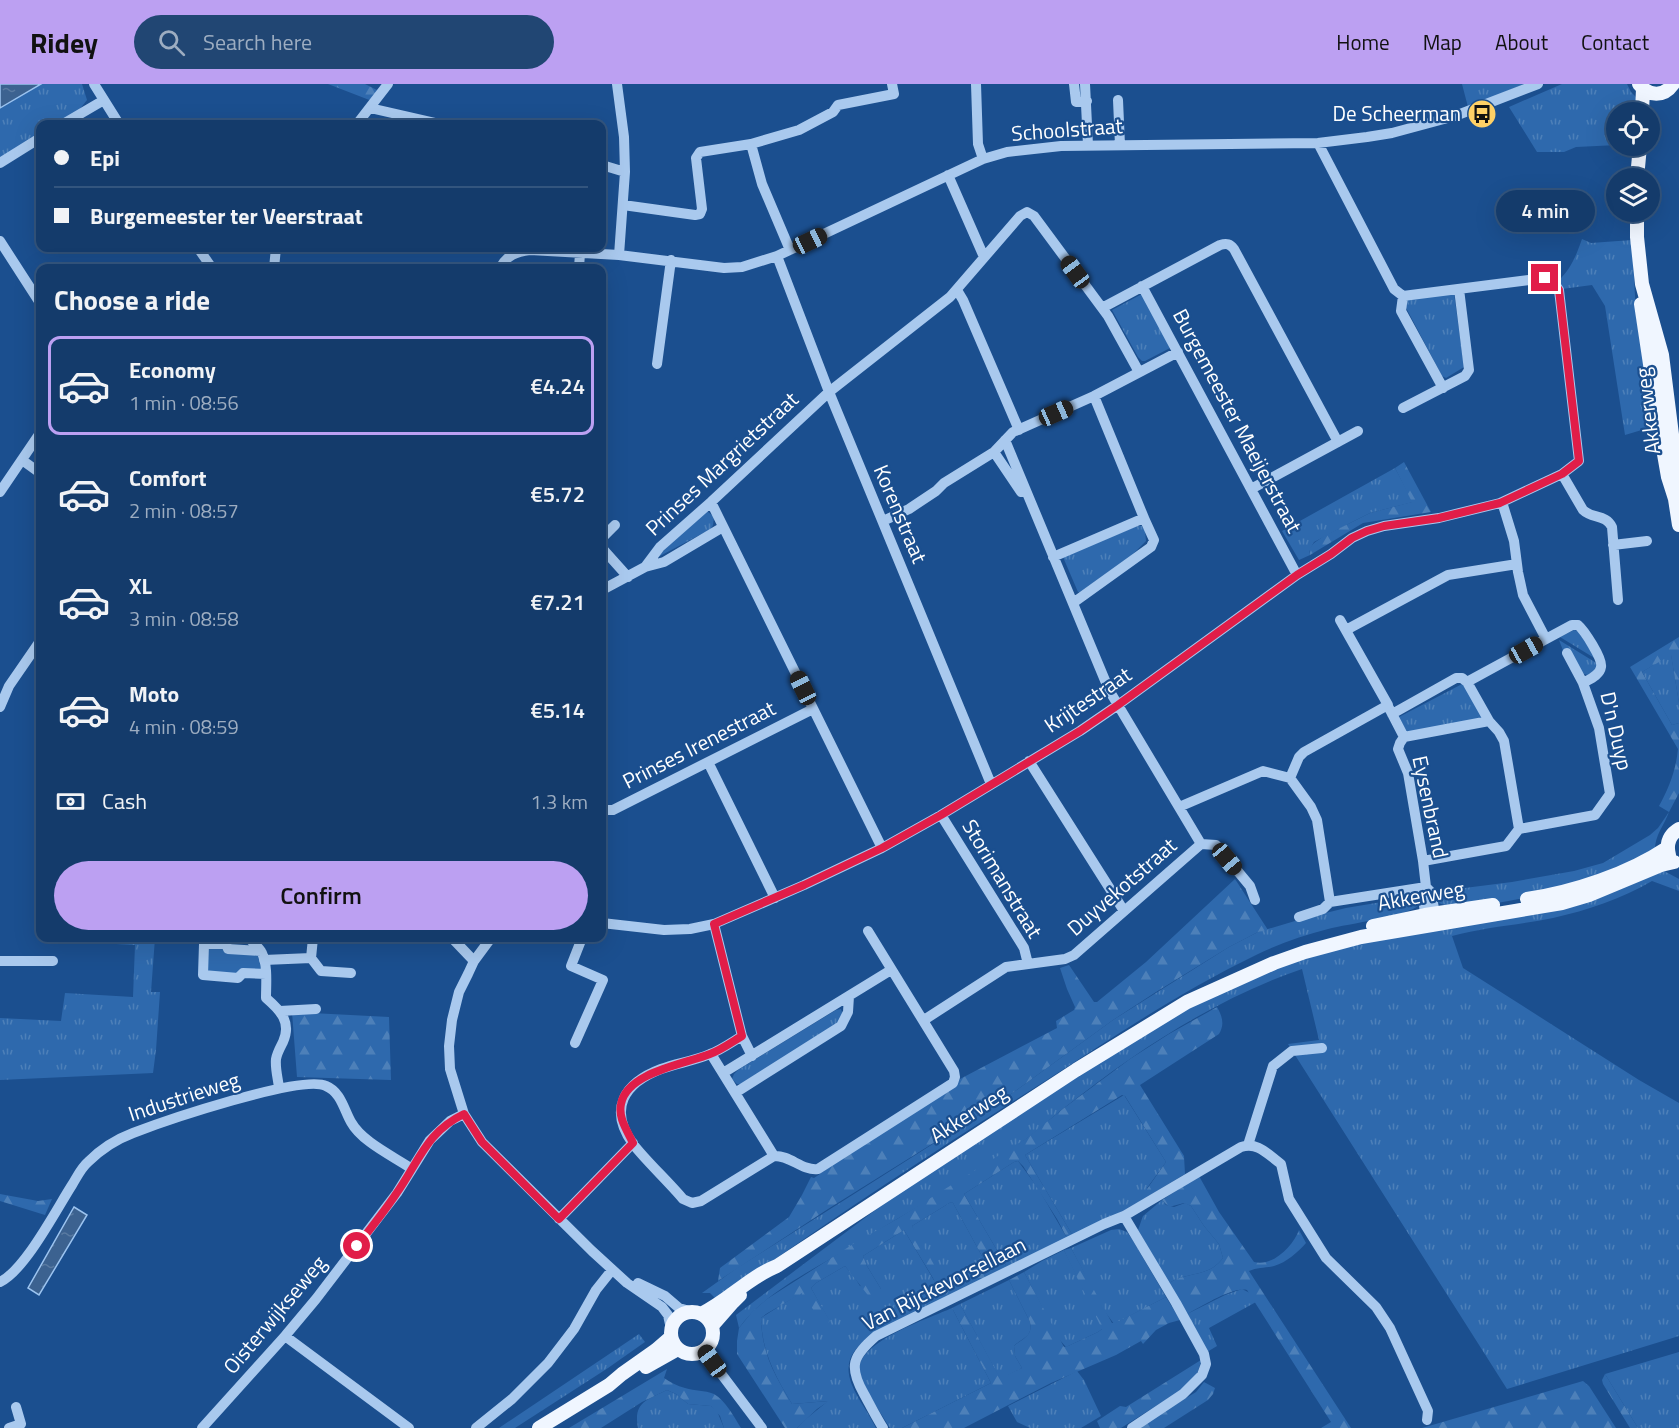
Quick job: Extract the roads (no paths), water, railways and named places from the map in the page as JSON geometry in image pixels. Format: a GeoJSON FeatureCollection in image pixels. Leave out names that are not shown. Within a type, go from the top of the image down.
{"type":"FeatureCollection","features":[{"type":"Feature","properties":{"kind":"main road"},"geometry":{"type":"LineString","coordinates":[[1645,89],[1664,92],[1673,84]]}},
{"type":"Feature","properties":{"kind":"main road","name":"Akkerweg"},"geometry":{"type":"LineString","coordinates":[[1637,222],[1642,284],[1641,302],[1667,390],[1668,477],[1675,499],[1679,525]]}},
{"type":"Feature","properties":{"kind":"main road"},"geometry":{"type":"LineString","coordinates":[[1676,864],[1670,858],[1667,848],[1671,836],[1679,829]]}},
{"type":"Feature","properties":{"kind":"main road","name":"Akkerweg"},"geometry":{"type":"LineString","coordinates":[[712,1326],[733,1302],[777,1266],[1076,1070],[1187,1002],[1274,963],[1305,952],[1430,916],[1586,886],[1648,860],[1667,848]]}},
{"type":"Feature","properties":{"kind":"main road","name":"Akkerweg"},"geometry":{"type":"LineString","coordinates":[[1430,916],[1562,903],[1589,895],[1661,865],[1676,864]]}},
{"type":"Feature","properties":{"kind":"main road","name":"Akkerweg"},"geometry":{"type":"LineString","coordinates":[[697,1313],[713,1307],[765,1270],[777,1266]]}},
{"type":"Feature","properties":{"kind":"main road"},"geometry":{"type":"LineString","coordinates":[[697,1313],[706,1317],[712,1326],[712,1342],[704,1351],[691,1355],[673,1339],[672,1324],[683,1314],[697,1313]]}},
{"type":"Feature","properties":{"kind":"main road"},"geometry":{"type":"LineString","coordinates":[[539,1428],[609,1385],[673,1339]]}},
{"type":"Feature","properties":{"kind":"street"},"geometry":{"type":"LineString","coordinates":[[94,84],[116,120]]}},
{"type":"Feature","properties":{"kind":"street"},"geometry":{"type":"LineString","coordinates":[[360,120],[388,84]]}},
{"type":"Feature","properties":{"kind":"street"},"geometry":{"type":"LineString","coordinates":[[617,84],[624,137],[625,172],[620,255]]}},
{"type":"Feature","properties":{"kind":"street"},"geometry":{"type":"LineString","coordinates":[[623,205],[700,214],[702,209],[696,158],[699,152],[751,144],[799,130],[833,112],[838,105],[894,94],[892,84]]}},
{"type":"Feature","properties":{"kind":"street"},"geometry":{"type":"LineString","coordinates":[[976,84],[978,144],[983,159]]}},
{"type":"Feature","properties":{"kind":"street"},"geometry":{"type":"LineString","coordinates":[[1074,84],[1076,102],[1087,101]]}},
{"type":"Feature","properties":{"kind":"street"},"geometry":{"type":"LineString","coordinates":[[1085,84],[1088,145]]}},
{"type":"Feature","properties":{"kind":"street","name":"Schoolstraat"},"geometry":{"type":"LineString","coordinates":[[563,252],[671,260],[724,268],[742,267],[777,256],[983,159],[1007,152],[1088,145],[1318,143],[1392,133],[1455,116],[1538,84]]}},
{"type":"Feature","properties":{"kind":"street"},"geometry":{"type":"LineString","coordinates":[[70,120],[104,100]]}},
{"type":"Feature","properties":{"kind":"street"},"geometry":{"type":"LineString","coordinates":[[1118,100],[1120,145]]}},
{"type":"Feature","properties":{"kind":"street"},"geometry":{"type":"LineString","coordinates":[[370,108],[422,120]]}},
{"type":"Feature","properties":{"kind":"street"},"geometry":{"type":"LineString","coordinates":[[0,163],[36,140]]}},
{"type":"Feature","properties":{"kind":"street"},"geometry":{"type":"LineString","coordinates":[[1318,143],[1394,289],[1403,296],[1459,289],[1469,370],[1465,376],[1403,408]]}},
{"type":"Feature","properties":{"kind":"street"},"geometry":{"type":"LineString","coordinates":[[751,144],[762,183],[790,250]]}},
{"type":"Feature","properties":{"kind":"street"},"geometry":{"type":"LineString","coordinates":[[606,166],[625,172]]}},
{"type":"Feature","properties":{"kind":"street"},"geometry":{"type":"LineString","coordinates":[[948,175],[984,257]]}},
{"type":"Feature","properties":{"kind":"street","name":"Prinses Margrietstraat"},"geometry":{"type":"LineString","coordinates":[[645,567],[660,547],[829,392],[950,297],[1020,216],[1027,212],[1034,216],[1102,308]]}},
{"type":"Feature","properties":{"kind":"street"},"geometry":{"type":"LineString","coordinates":[[1138,372],[1102,308],[1220,245],[1225,243],[1231,245],[1338,442]]}},
{"type":"Feature","properties":{"kind":"street"},"geometry":{"type":"LineString","coordinates":[[2,249],[36,297]]}},
{"type":"Feature","properties":{"kind":"street","name":"Schoolstraat"},"geometry":{"type":"LineString","coordinates":[[503,264],[508,257],[516,252]]}},
{"type":"Feature","properties":{"kind":"street"},"geometry":{"type":"LineString","coordinates":[[579,264],[580,253]]}},
{"type":"Feature","properties":{"kind":"street","name":"Korenstraat"},"geometry":{"type":"LineString","coordinates":[[777,256],[829,392],[991,784]]}},
{"type":"Feature","properties":{"kind":"street"},"geometry":{"type":"LineString","coordinates":[[657,364],[671,260]]}},
{"type":"Feature","properties":{"kind":"street","name":"Krijtestraat"},"geometry":{"type":"LineString","coordinates":[[606,923],[664,930],[690,929],[714,924],[882,848],[1080,731],[1352,538],[1384,526],[1439,518],[1503,502],[1562,474],[1579,461],[1559,290],[1553,281],[1545,278],[1459,289]]}},
{"type":"Feature","properties":{"kind":"street","name":"Burgemeester Maeijerstraat"},"geometry":{"type":"LineString","coordinates":[[1142,286],[1297,575]]}},
{"type":"Feature","properties":{"kind":"street"},"geometry":{"type":"LineString","coordinates":[[957,290],[1019,430]]}},
{"type":"Feature","properties":{"kind":"street"},"geometry":{"type":"LineString","coordinates":[[1403,296],[1401,311],[1443,388]]}},
{"type":"Feature","properties":{"kind":"street"},"geometry":{"type":"LineString","coordinates":[[883,521],[909,509],[944,483],[994,452],[1013,432],[1094,396],[1178,352]]}},
{"type":"Feature","properties":{"kind":"street"},"geometry":{"type":"LineString","coordinates":[[1072,603],[1151,547],[1154,540],[1094,396]]}},
{"type":"Feature","properties":{"kind":"street"},"geometry":{"type":"LineString","coordinates":[[1251,489],[1358,431]]}},
{"type":"Feature","properties":{"kind":"street"},"geometry":{"type":"LineString","coordinates":[[0,492],[36,439]]}},
{"type":"Feature","properties":{"kind":"street"},"geometry":{"type":"LineString","coordinates":[[1005,440],[1034,511]]}},
{"type":"Feature","properties":{"kind":"street"},"geometry":{"type":"LineString","coordinates":[[994,452],[1034,511]]}},
{"type":"Feature","properties":{"kind":"street"},"geometry":{"type":"LineString","coordinates":[[22,460],[36,470]]}},
{"type":"Feature","properties":{"kind":"street"},"geometry":{"type":"LineString","coordinates":[[1562,474],[1583,510],[1588,515],[1604,518],[1612,527],[1618,600]]}},
{"type":"Feature","properties":{"kind":"street"},"geometry":{"type":"LineString","coordinates":[[711,502],[882,848]]}},
{"type":"Feature","properties":{"kind":"street"},"geometry":{"type":"LineString","coordinates":[[1467,682],[1546,639],[1522,595],[1514,541],[1503,502]]}},
{"type":"Feature","properties":{"kind":"street","name":"Duyvekotstraat"},"geometry":{"type":"LineString","coordinates":[[924,1020],[1006,967],[1065,959],[1074,955],[1201,843],[1109,690],[1034,511]]}},
{"type":"Feature","properties":{"kind":"street"},"geometry":{"type":"LineString","coordinates":[[1053,557],[1144,518]]}},
{"type":"Feature","properties":{"kind":"street"},"geometry":{"type":"LineString","coordinates":[[606,534],[615,525]]}},
{"type":"Feature","properties":{"kind":"street","name":"Prinses Margrietstraat"},"geometry":{"type":"LineString","coordinates":[[606,588],[645,567],[664,562],[723,526]]}},
{"type":"Feature","properties":{"kind":"street"},"geometry":{"type":"LineString","coordinates":[[1613,545],[1647,541]]}},
{"type":"Feature","properties":{"kind":"street"},"geometry":{"type":"LineString","coordinates":[[606,552],[628,577]]}},
{"type":"Feature","properties":{"kind":"street","name":"Eysenbrand"},"geometry":{"type":"LineString","coordinates":[[1404,737],[1343,625],[1448,575],[1517,564]]}},
{"type":"Feature","properties":{"kind":"street","name":"D'n Duyp"},"geometry":{"type":"LineString","coordinates":[[1546,639],[1572,625],[1578,625],[1583,629],[1601,662],[1601,669],[1583,683]]}},
{"type":"Feature","properties":{"kind":"street"},"geometry":{"type":"LineString","coordinates":[[0,707],[5,683],[36,646]]}},
{"type":"Feature","properties":{"kind":"street","name":"D'n Duyp"},"geometry":{"type":"LineString","coordinates":[[1519,829],[1595,815],[1610,794],[1599,728],[1583,683],[1567,653]]}},
{"type":"Feature","properties":{"kind":"street"},"geometry":{"type":"LineString","coordinates":[[1290,778],[1299,757],[1304,752],[1456,678],[1462,678],[1467,682],[1489,721],[1504,741],[1519,829],[1506,846],[1423,861]]}},
{"type":"Feature","properties":{"kind":"street","name":"Prinses Irenestraat"},"geometry":{"type":"LineString","coordinates":[[606,810],[613,810],[813,709]]}},
{"type":"Feature","properties":{"kind":"street","name":"Eysenbrand"},"geometry":{"type":"LineString","coordinates":[[1430,916],[1423,895],[1426,887],[1423,861],[1408,773],[1398,749],[1404,737],[1489,721]]}},
{"type":"Feature","properties":{"kind":"street"},"geometry":{"type":"LineString","coordinates":[[1029,761],[1124,911]]}},
{"type":"Feature","properties":{"kind":"street"},"geometry":{"type":"LineString","coordinates":[[708,762],[775,898]]}},
{"type":"Feature","properties":{"kind":"street"},"geometry":{"type":"LineString","coordinates":[[1179,807],[1263,771],[1290,778],[1311,807],[1317,820],[1330,902]]}},
{"type":"Feature","properties":{"kind":"street","name":"Storimanstraat"},"geometry":{"type":"LineString","coordinates":[[941,815],[1024,948],[1028,964]]}},
{"type":"Feature","properties":{"kind":"street"},"geometry":{"type":"LineString","coordinates":[[1201,843],[1216,845],[1250,886],[1255,900]]}},
{"type":"Feature","properties":{"kind":"street"},"geometry":{"type":"LineString","coordinates":[[1299,917],[1323,909],[1330,902],[1426,887]]}},
{"type":"Feature","properties":{"kind":"street"},"geometry":{"type":"LineString","coordinates":[[714,924],[742,1036],[752,1056]]}},
{"type":"Feature","properties":{"kind":"street"},"geometry":{"type":"LineString","coordinates":[[742,1036],[711,1054],[660,1069],[629,1089],[621,1102],[621,1117],[633,1143],[683,1199],[692,1203],[701,1201],[774,1156],[781,1156],[811,1170],[818,1170],[953,1083],[954,1071],[868,931]]}},
{"type":"Feature","properties":{"kind":"street"},"geometry":{"type":"LineString","coordinates":[[252,942],[262,956],[266,974],[266,998],[285,1018],[286,1034],[276,1057],[279,1088]]}},
{"type":"Feature","properties":{"kind":"street"},"geometry":{"type":"LineString","coordinates":[[313,942],[311,958],[321,971],[351,973]]}},
{"type":"Feature","properties":{"kind":"street"},"geometry":{"type":"LineString","coordinates":[[456,942],[474,961]]}},
{"type":"Feature","properties":{"kind":"street"},"geometry":{"type":"LineString","coordinates":[[488,942],[474,961],[459,992],[452,1020],[449,1046],[452,1076],[464,1114],[482,1142],[559,1219],[627,1283],[662,1307],[668,1315],[673,1339]]}},
{"type":"Feature","properties":{"kind":"street"},"geometry":{"type":"LineString","coordinates":[[576,1043],[603,980],[571,966],[580,942]]}},
{"type":"Feature","properties":{"kind":"street"},"geometry":{"type":"LineString","coordinates":[[266,974],[243,973],[238,978],[203,975],[204,944],[226,944],[228,949],[262,956],[311,958]]}},
{"type":"Feature","properties":{"kind":"street"},"geometry":{"type":"LineString","coordinates":[[0,961],[53,961]]}},
{"type":"Feature","properties":{"kind":"street"},"geometry":{"type":"LineString","coordinates":[[723,1073],[891,970]]}},
{"type":"Feature","properties":{"kind":"street"},"geometry":{"type":"LineString","coordinates":[[735,1093],[841,1026],[848,1012],[849,996]]}},
{"type":"Feature","properties":{"kind":"street"},"geometry":{"type":"LineString","coordinates":[[280,1011],[316,1009]]}},
{"type":"Feature","properties":{"kind":"street"},"geometry":{"type":"LineString","coordinates":[[1322,1048],[1292,1051],[1273,1066],[1248,1145],[1256,1145],[1281,1164],[1289,1199],[1326,1258],[1377,1308],[1409,1366],[1428,1411],[1427,1420]]}},
{"type":"Feature","properties":{"kind":"street"},"geometry":{"type":"LineString","coordinates":[[711,1054],[774,1156]]}},
{"type":"Feature","properties":{"kind":"street","name":"Industrieweg"},"geometry":{"type":"LineString","coordinates":[[0,1282],[8,1278],[23,1263],[86,1164],[104,1149],[132,1133],[279,1088],[322,1084],[332,1088],[351,1124],[361,1136],[412,1169]]}},
{"type":"Feature","properties":{"kind":"street","name":"Oisterwijkseweg"},"geometry":{"type":"LineString","coordinates":[[202,1428],[316,1299],[397,1193],[430,1140],[450,1121],[464,1114]]}},
{"type":"Feature","properties":{"kind":"street"},"geometry":{"type":"LineString","coordinates":[[559,1219],[633,1143]]}},
{"type":"Feature","properties":{"kind":"street","name":"Van Rijckevorsellaan"},"geometry":{"type":"LineString","coordinates":[[883,1428],[856,1380],[854,1370],[856,1358],[876,1336],[1124,1216],[1248,1145]]}},
{"type":"Feature","properties":{"kind":"street"},"geometry":{"type":"LineString","coordinates":[[1124,1216],[1176,1303],[1204,1354],[1206,1364],[1202,1375],[1188,1389],[1131,1428]]}},
{"type":"Feature","properties":{"kind":"street"},"geometry":{"type":"LineString","coordinates":[[617,1274],[665,1296],[679,1308],[697,1313]]}},
{"type":"Feature","properties":{"kind":"street"},"geometry":{"type":"LineString","coordinates":[[476,1428],[512,1399],[548,1363],[574,1329],[596,1290],[617,1274]]}},
{"type":"Feature","properties":{"kind":"street"},"geometry":{"type":"LineString","coordinates":[[285,1336],[409,1428]]}},
{"type":"Feature","properties":{"kind":"street"},"geometry":{"type":"LineString","coordinates":[[704,1351],[762,1428]]}},
{"type":"Feature","properties":{"kind":"street"},"geometry":{"type":"LineString","coordinates":[[9,1428],[21,1424],[16,1407]]}},
{"type":"Feature","properties":{"kind":"water"},"geometry":{"type":"Polygon","coordinates":[[[0,84],[41,84],[0,108],[0,84]]]}},
{"type":"Feature","properties":{"kind":"water"},"geometry":{"type":"Polygon","coordinates":[[[74,1207],[87,1215],[39,1295],[28,1288],[74,1207]]]}},
{"type":"Feature","properties":{"kind":"place","name":"De Scheerman"},"geometry":{"type":"Point","coordinates":[1482,114]}}]}
